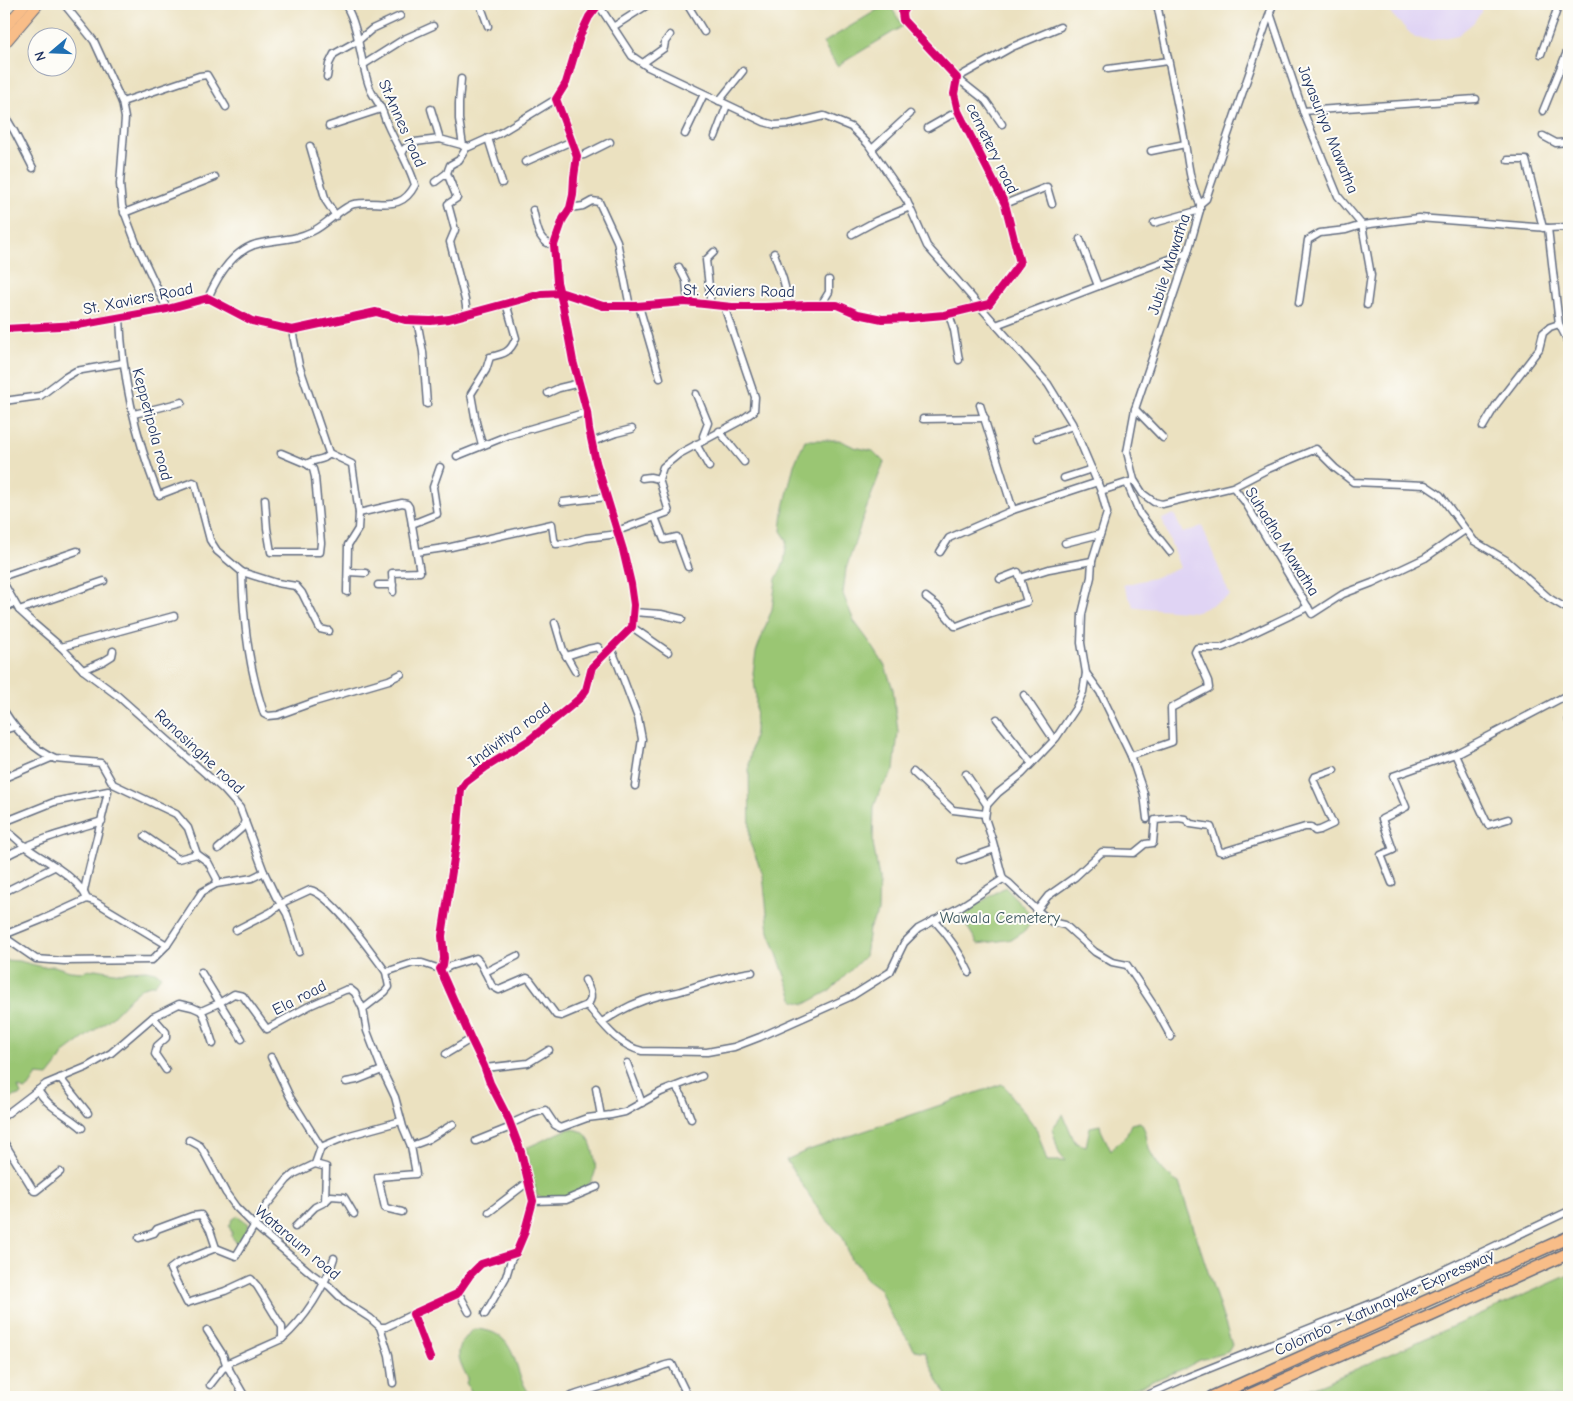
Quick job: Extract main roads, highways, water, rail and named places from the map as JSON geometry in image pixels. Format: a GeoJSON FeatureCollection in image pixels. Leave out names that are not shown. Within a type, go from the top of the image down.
{"type":"FeatureCollection","features":[{"type":"Feature","properties":{"kind":"highway"},"geometry":{"type":"LineString","coordinates":[[4,29],[25,4]]}},
{"type":"Feature","properties":{"kind":"highway"},"geometry":{"type":"LineString","coordinates":[[4,44],[38,4]]}},
{"type":"Feature","properties":{"kind":"highway","name":"Colombo - Katunayake Expressway"},"geometry":{"type":"LineString","coordinates":[[1212,1397],[1569,1237]]}},
{"type":"Feature","properties":{"kind":"highway","name":"Colombo - Katunayake Expressway"},"geometry":{"type":"LineString","coordinates":[[1245,1397],[1569,1253]]}},
{"type":"Feature","properties":{"kind":"park label","name":"Wawala Cemetery"},"geometry":{"type":"Point","coordinates":[1000,917]}}]}
